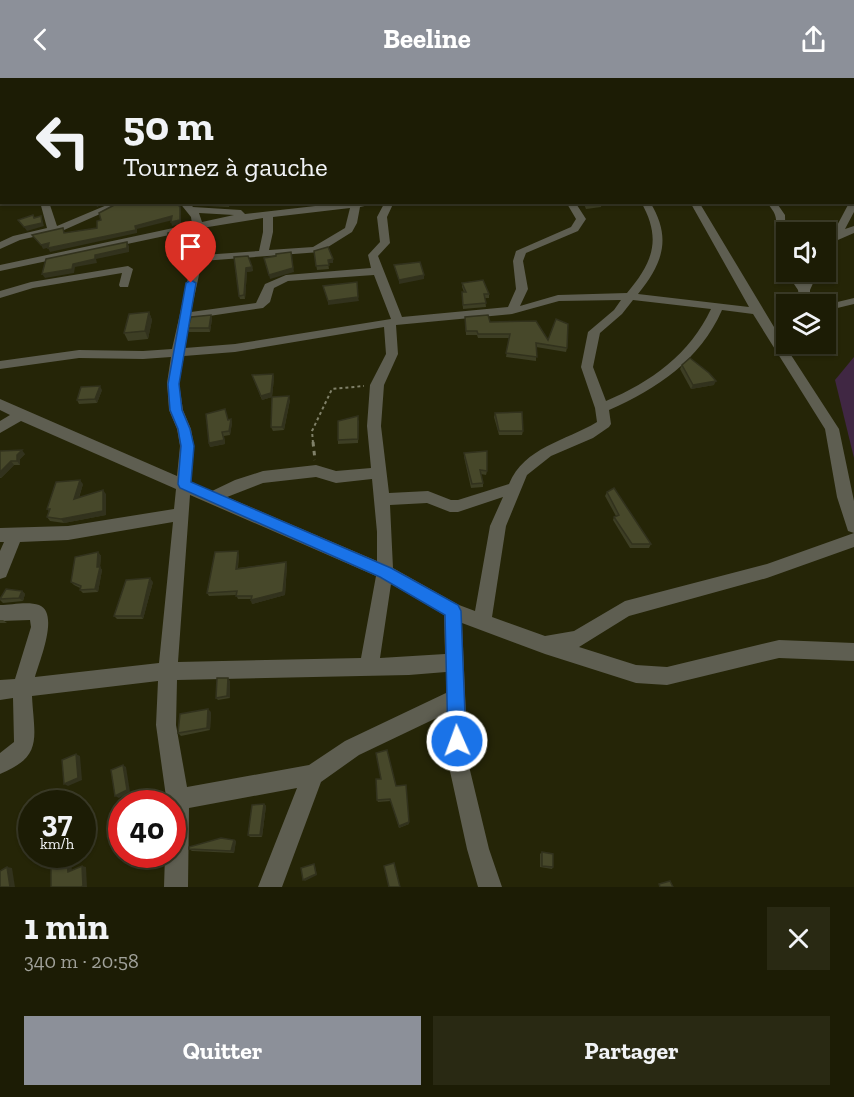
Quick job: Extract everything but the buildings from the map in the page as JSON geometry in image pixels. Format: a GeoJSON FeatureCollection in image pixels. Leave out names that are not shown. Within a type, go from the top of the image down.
{"type":"FeatureCollection","features":[{"type":"Feature","properties":{"kind":"street"},"geometry":{"type":"LineString","coordinates":[[45,204],[53,230]]}},
{"type":"Feature","properties":{"kind":"street"},"geometry":{"type":"LineString","coordinates":[[3,244],[53,230],[118,204]]}},
{"type":"Feature","properties":{"kind":"street"},"geometry":{"type":"LineString","coordinates":[[0,268],[252,216],[356,204],[351,227],[321,243],[316,250],[198,258]]}},
{"type":"Feature","properties":{"kind":"street"},"geometry":{"type":"LineString","coordinates":[[369,666],[385,572],[385,532],[374,426],[377,385],[392,354],[394,322],[373,255],[385,243],[382,217],[389,204]]}},
{"type":"Feature","properties":{"kind":"street"},"geometry":{"type":"LineString","coordinates":[[512,311],[522,289],[518,261],[521,251],[575,229],[581,219],[571,204]]}},
{"type":"Feature","properties":{"kind":"street"},"geometry":{"type":"LineString","coordinates":[[482,622],[498,526],[521,472],[546,452],[588,434],[604,424],[602,408],[587,367],[589,348],[594,332],[618,312],[658,254],[657,221],[646,204]]}},
{"type":"Feature","properties":{"kind":"street"},"geometry":{"type":"LineString","coordinates":[[695,204],[776,340]]}},
{"type":"Feature","properties":{"kind":"street"},"geometry":{"type":"LineString","coordinates":[[772,204],[780,215]]}},
{"type":"Feature","properties":{"kind":"street"},"geometry":{"type":"LineString","coordinates":[[780,222],[783,204]]}},
{"type":"Feature","properties":{"kind":"street"},"geometry":{"type":"LineString","coordinates":[[837,235],[853,204]]}},
{"type":"Feature","properties":{"kind":"street"},"geometry":{"type":"LineString","coordinates":[[186,206],[252,216]]}},
{"type":"Feature","properties":{"kind":"street"},"geometry":{"type":"LineString","coordinates":[[177,790],[166,724],[168,671],[187,446],[174,398],[184,316],[200,247],[196,216],[186,206]]}},
{"type":"Feature","properties":{"kind":"street"},"geometry":{"type":"LineString","coordinates":[[263,254],[268,232],[268,215]]}},
{"type":"Feature","properties":{"kind":"street"},"geometry":{"type":"LineString","coordinates":[[837,235],[854,229]]}},
{"type":"Feature","properties":{"kind":"street"},"geometry":{"type":"LineString","coordinates":[[28,262],[31,285]]}},
{"type":"Feature","properties":{"kind":"street"},"geometry":{"type":"LineString","coordinates":[[0,295],[31,285],[128,269],[124,285]]}},
{"type":"Feature","properties":{"kind":"street"},"geometry":{"type":"LineString","coordinates":[[184,316],[259,306],[264,302],[269,286],[284,278],[379,271]]}},
{"type":"Feature","properties":{"kind":"street"},"geometry":{"type":"LineString","coordinates":[[798,282],[804,290]]}},
{"type":"Feature","properties":{"kind":"street"},"geometry":{"type":"LineString","coordinates":[[804,294],[808,282]]}},
{"type":"Feature","properties":{"kind":"street"},"geometry":{"type":"LineString","coordinates":[[0,365],[79,354],[143,355],[275,343],[394,322],[512,311],[558,298],[630,296],[757,311]]}},
{"type":"Feature","properties":{"kind":"street"},"geometry":{"type":"LineString","coordinates":[[836,305],[854,301]]}},
{"type":"Feature","properties":{"kind":"street"},"geometry":{"type":"LineString","coordinates":[[602,408],[643,390],[686,358],[712,325],[719,306]]}},
{"type":"Feature","properties":{"kind":"street"},"geometry":{"type":"LineString","coordinates":[[785,354],[832,429],[845,497],[854,526]]}},
{"type":"Feature","properties":{"kind":"street"},"geometry":{"type":"LineString","coordinates":[[0,404],[20,416],[184,484],[211,498],[385,572],[453,611],[545,645],[636,674],[667,676],[779,649],[854,651]]}},
{"type":"Feature","properties":{"kind":"street"},"geometry":{"type":"LineString","coordinates":[[0,428],[20,416]]}},
{"type":"Feature","properties":{"kind":"street"},"geometry":{"type":"LineString","coordinates":[[211,498],[240,484],[263,477],[316,471],[336,477],[378,473]]}},
{"type":"Feature","properties":{"kind":"street"},"geometry":{"type":"LineString","coordinates":[[381,499],[428,497],[450,506],[458,506],[513,488]]}},
{"type":"Feature","properties":{"kind":"street"},"geometry":{"type":"LineString","coordinates":[[0,572],[7,536],[63,533],[182,514]]}},
{"type":"Feature","properties":{"kind":"street"},"geometry":{"type":"LineString","coordinates":[[545,645],[577,639],[625,609],[767,571],[854,540]]}},
{"type":"Feature","properties":{"kind":"street"},"geometry":{"type":"LineString","coordinates":[[453,611],[458,762],[478,849],[490,887]]}},
{"type":"Feature","properties":{"kind":"street"},"geometry":{"type":"LineString","coordinates":[[0,613],[36,612],[40,627],[22,687],[24,746],[13,758],[0,764]]}},
{"type":"Feature","properties":{"kind":"street"},"geometry":{"type":"LineString","coordinates":[[0,690],[123,678],[168,671],[455,662]]}},
{"type":"Feature","properties":{"kind":"street"},"geometry":{"type":"LineString","coordinates":[[186,797],[313,775],[352,748],[455,699]]}},
{"type":"Feature","properties":{"kind":"street"},"geometry":{"type":"LineString","coordinates":[[270,887],[313,775]]}},
{"type":"Feature","properties":{"kind":"street"},"geometry":{"type":"LineString","coordinates":[[176,868],[176,887]]}},
{"type":"Feature","properties":{"kind":"path"},"geometry":{"type":"LineString","coordinates":[[316,471],[312,431],[332,389],[377,385]]}},
{"type":"Feature","properties":{"kind":"shaded area"},"geometry":{"type":"Polygon","coordinates":[[[854,357],[854,458],[835,380],[854,357]]]}},
{"type":"Feature","properties":{"kind":"route"},"geometry":{"type":"LineString","coordinates":[[191,283],[174,384],[176,410],[184,429],[187,446],[184,484],[211,498],[385,572],[453,611],[457,741]]}}]}
